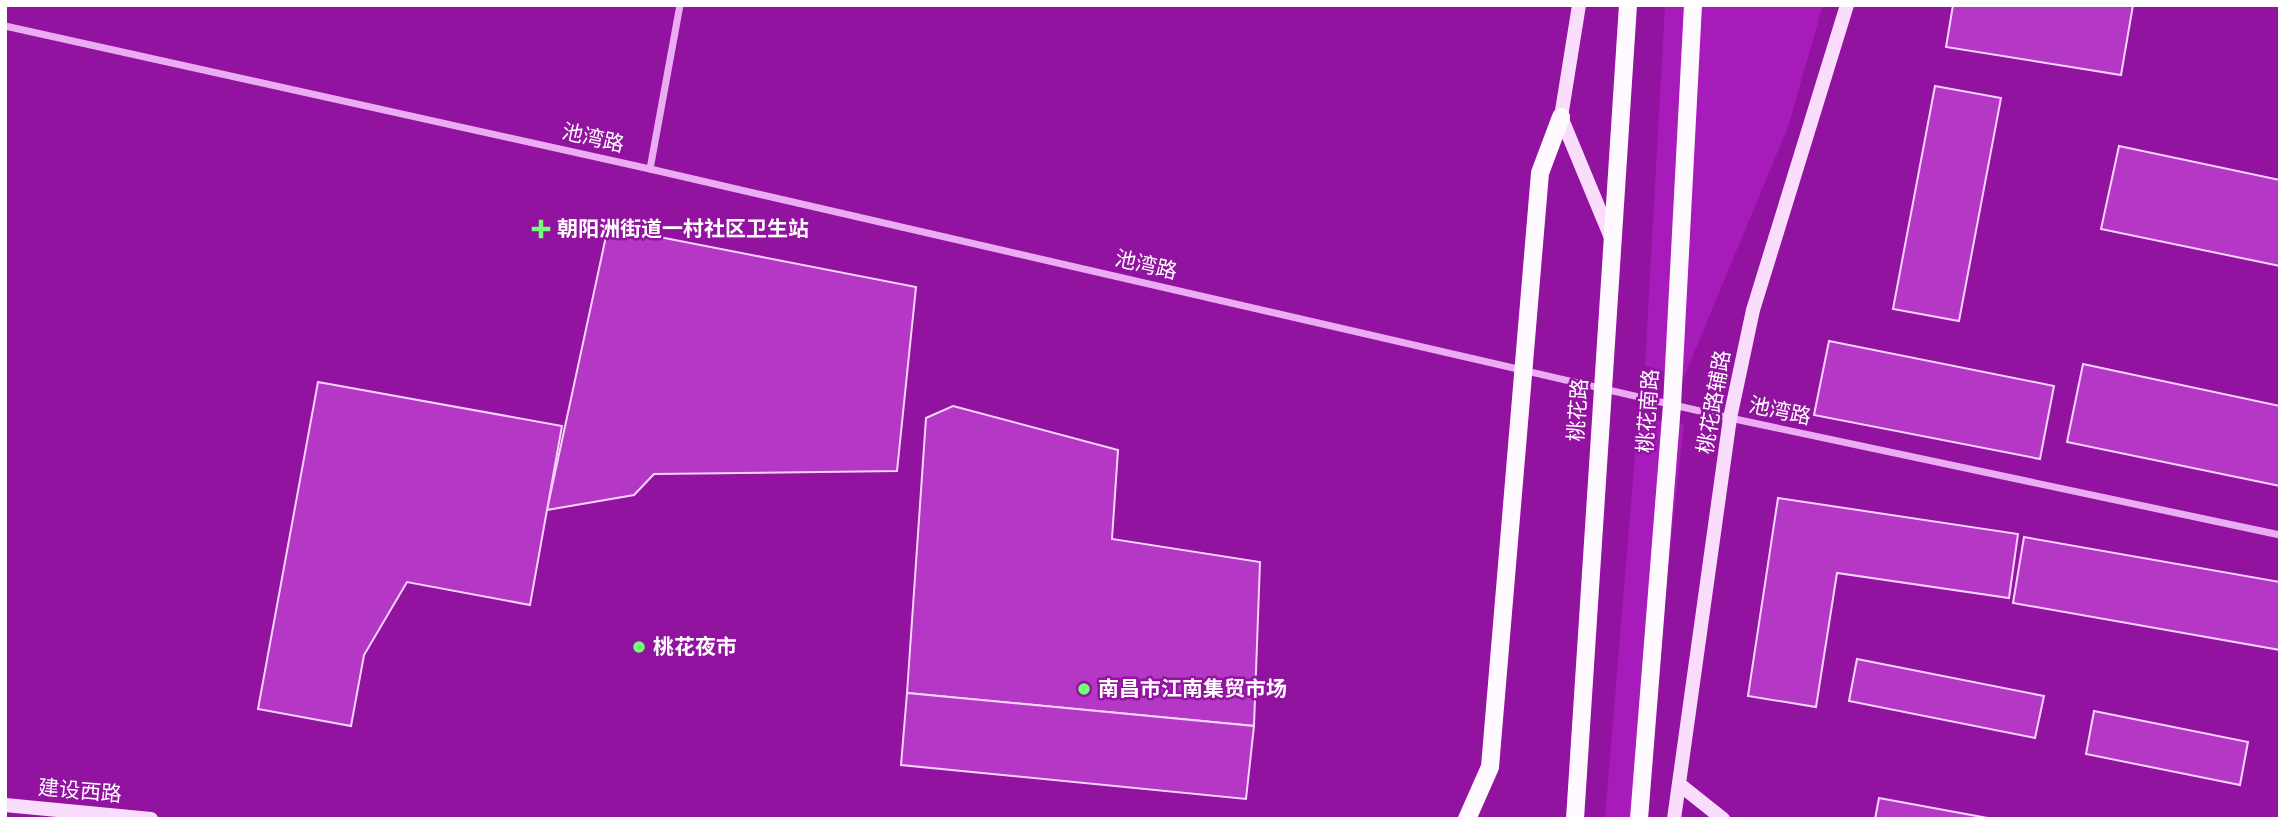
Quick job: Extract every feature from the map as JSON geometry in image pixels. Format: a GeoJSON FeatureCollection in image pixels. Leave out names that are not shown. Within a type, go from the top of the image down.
{"type":"FeatureCollection","features":[{"type":"Feature","properties":{"kind":"main road"},"geometry":{"type":"LineString","coordinates":[[1467,819],[1490,767],[1539,173],[1561,117],[1579,5]]}},
{"type":"Feature","properties":{"kind":"main road","name":"桃花路"},"geometry":{"type":"LineString","coordinates":[[1575,819],[1628,5]]}},
{"type":"Feature","properties":{"kind":"main road","name":"桃花南路"},"geometry":{"type":"LineString","coordinates":[[1639,819],[1672,405],[1693,5]]}},
{"type":"Feature","properties":{"kind":"main road","name":"桃花路辅路"},"geometry":{"type":"LineString","coordinates":[[1674,819],[1730,418],[1753,310],[1847,5]]}},
{"type":"Feature","properties":{"kind":"main road"},"geometry":{"type":"LineString","coordinates":[[1561,117],[1612,240]]}},
{"type":"Feature","properties":{"kind":"main road"},"geometry":{"type":"LineString","coordinates":[[1679,784],[1723,819]]}},
{"type":"Feature","properties":{"kind":"main road","name":"建设西路"},"geometry":{"type":"LineString","coordinates":[[5,805],[151,819]]}},
{"type":"Feature","properties":{"kind":"street"},"geometry":{"type":"LineString","coordinates":[[650,169],[680,5]]}},
{"type":"Feature","properties":{"kind":"street","name":"池湾路"},"geometry":{"type":"LineString","coordinates":[[5,26],[650,169],[1730,418],[2280,535]]}},
{"type":"Feature","properties":{"kind":"shaded area"},"geometry":{"type":"Polygon","coordinates":[[[1665,5],[1823,5],[1788,127],[1684,377],[1645,366],[1665,5]]]}},
{"type":"Feature","properties":{"kind":"shaded area"},"geometry":{"type":"Polygon","coordinates":[[[1638,418],[1684,424],[1640,819],[1605,819],[1638,418]]]}},
{"type":"Feature","properties":{"kind":"building"},"geometry":{"type":"Polygon","coordinates":[[[1953,5],[2133,5],[2121,75],[1946,47],[1953,5]]]}},
{"type":"Feature","properties":{"kind":"building"},"geometry":{"type":"Polygon","coordinates":[[[1935,86],[2001,98],[1959,321],[1893,309],[1935,86]]]}},
{"type":"Feature","properties":{"kind":"building"},"geometry":{"type":"Polygon","coordinates":[[[2119,146],[2280,180],[2280,266],[2101,229],[2119,146]]]}},
{"type":"Feature","properties":{"kind":"building"},"geometry":{"type":"Polygon","coordinates":[[[608,227],[916,287],[897,471],[654,474],[634,495],[547,510],[608,227]]]}},
{"type":"Feature","properties":{"kind":"building"},"geometry":{"type":"Polygon","coordinates":[[[1829,341],[2054,386],[2040,459],[1814,415],[1829,341]]]}},
{"type":"Feature","properties":{"kind":"building"},"geometry":{"type":"Polygon","coordinates":[[[2083,364],[2280,406],[2280,486],[2067,442],[2083,364]]]}},
{"type":"Feature","properties":{"kind":"building"},"geometry":{"type":"Polygon","coordinates":[[[318,382],[562,426],[530,605],[407,582],[364,655],[351,726],[258,709],[318,382]]]}},
{"type":"Feature","properties":{"kind":"building","name":"南昌市江南集贸市场"},"geometry":{"type":"Polygon","coordinates":[[[953,406],[1118,450],[1112,539],[1260,562],[1254,726],[907,693],[926,418],[953,406]]]}},
{"type":"Feature","properties":{"kind":"building"},"geometry":{"type":"Polygon","coordinates":[[[1778,498],[2018,534],[2009,598],[1837,573],[1816,707],[1748,696],[1778,498]]]}},
{"type":"Feature","properties":{"kind":"building"},"geometry":{"type":"Polygon","coordinates":[[[2024,537],[2280,582],[2280,650],[2013,603],[2024,537]]]}},
{"type":"Feature","properties":{"kind":"building"},"geometry":{"type":"Polygon","coordinates":[[[1857,659],[2044,696],[2035,738],[1849,701],[1857,659]]]}},
{"type":"Feature","properties":{"kind":"building"},"geometry":{"type":"Polygon","coordinates":[[[907,693],[1254,726],[1246,799],[901,765],[907,693]]]}},
{"type":"Feature","properties":{"kind":"building"},"geometry":{"type":"Polygon","coordinates":[[[2094,711],[2248,742],[2240,785],[2086,754],[2094,711]]]}},
{"type":"Feature","properties":{"kind":"building"},"geometry":{"type":"Polygon","coordinates":[[[1879,798],[1993,819],[1875,819],[1879,798]]]}},
{"type":"Feature","properties":{"kind":"place","name":"朝阳洲街道一村社区卫生站"},"geometry":{"type":"Point","coordinates":[541,229]}},
{"type":"Feature","properties":{"kind":"place","name":"桃花夜市"},"geometry":{"type":"Point","coordinates":[639,647]}},
{"type":"Feature","properties":{"kind":"place","name":"南昌市江南集贸市场"},"geometry":{"type":"Point","coordinates":[1084,689]}}]}
